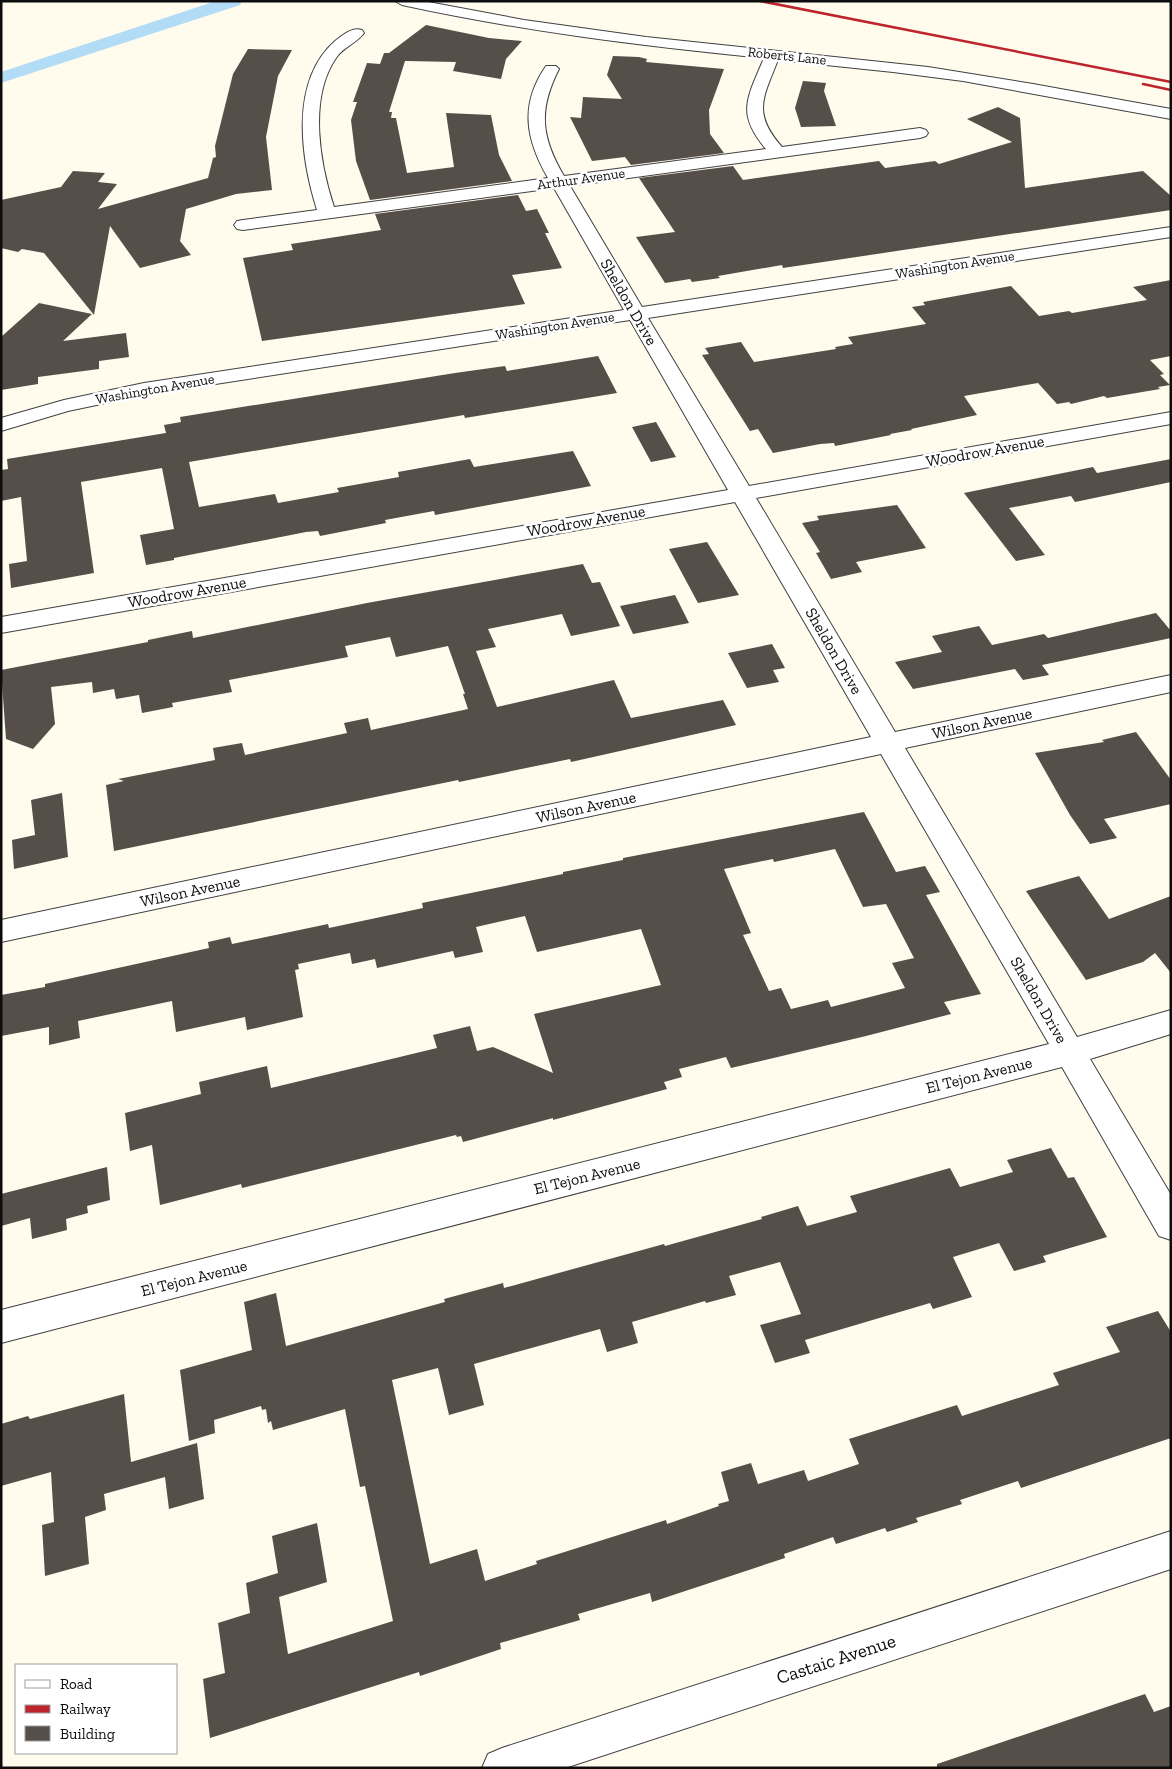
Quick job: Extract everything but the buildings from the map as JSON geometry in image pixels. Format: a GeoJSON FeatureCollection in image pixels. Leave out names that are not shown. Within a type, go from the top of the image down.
{"type":"FeatureCollection","features":[{"type":"Feature","properties":{"kind":"street","name":"Roberts Lane"},"geometry":{"type":"LineString","coordinates":[[402,1],[544,29],[960,76],[1171,114]]}},
{"type":"Feature","properties":{"kind":"street"},"geometry":{"type":"LineString","coordinates":[[327,213],[312,162],[311,112],[324,66],[342,42],[357,32]]}},
{"type":"Feature","properties":{"kind":"street"},"geometry":{"type":"LineString","coordinates":[[773,54],[754,102],[754,112],[757,125],[778,152]]}},
{"type":"Feature","properties":{"kind":"street","name":"Sheldon Drive"},"geometry":{"type":"LineString","coordinates":[[551,69],[540,88],[536,105],[535,123],[542,150],[558,182],[1171,1225]]}},
{"type":"Feature","properties":{"kind":"street","name":"Arthur Avenue"},"geometry":{"type":"LineString","coordinates":[[243,225],[920,133]]}},
{"type":"Feature","properties":{"kind":"street","name":"Washington Avenue"},"geometry":{"type":"LineString","coordinates":[[1,425],[64,406],[124,392],[1171,232]]}},
{"type":"Feature","properties":{"kind":"street","name":"Woodrow Avenue"},"geometry":{"type":"LineString","coordinates":[[1,626],[1171,418]]}},
{"type":"Feature","properties":{"kind":"street","name":"Wilson Avenue"},"geometry":{"type":"LineString","coordinates":[[1,931],[1171,683]]}},
{"type":"Feature","properties":{"kind":"street","name":"El Tejon Avenue"},"geometry":{"type":"LineString","coordinates":[[1,1327],[1069,1052],[1171,1022]]}},
{"type":"Feature","properties":{"kind":"street","name":"Castaic Avenue"},"geometry":{"type":"LineString","coordinates":[[502,1768],[1171,1550]]}},
{"type":"Feature","properties":{"kind":"waterway"},"geometry":{"type":"LineString","coordinates":[[1,78],[234,1]]}},
{"type":"Feature","properties":{"kind":"railway"},"geometry":{"type":"LineString","coordinates":[[760,1],[1171,82]]}},
{"type":"Feature","properties":{"kind":"railway"},"geometry":{"type":"LineString","coordinates":[[1143,84],[1171,90]]}}]}
